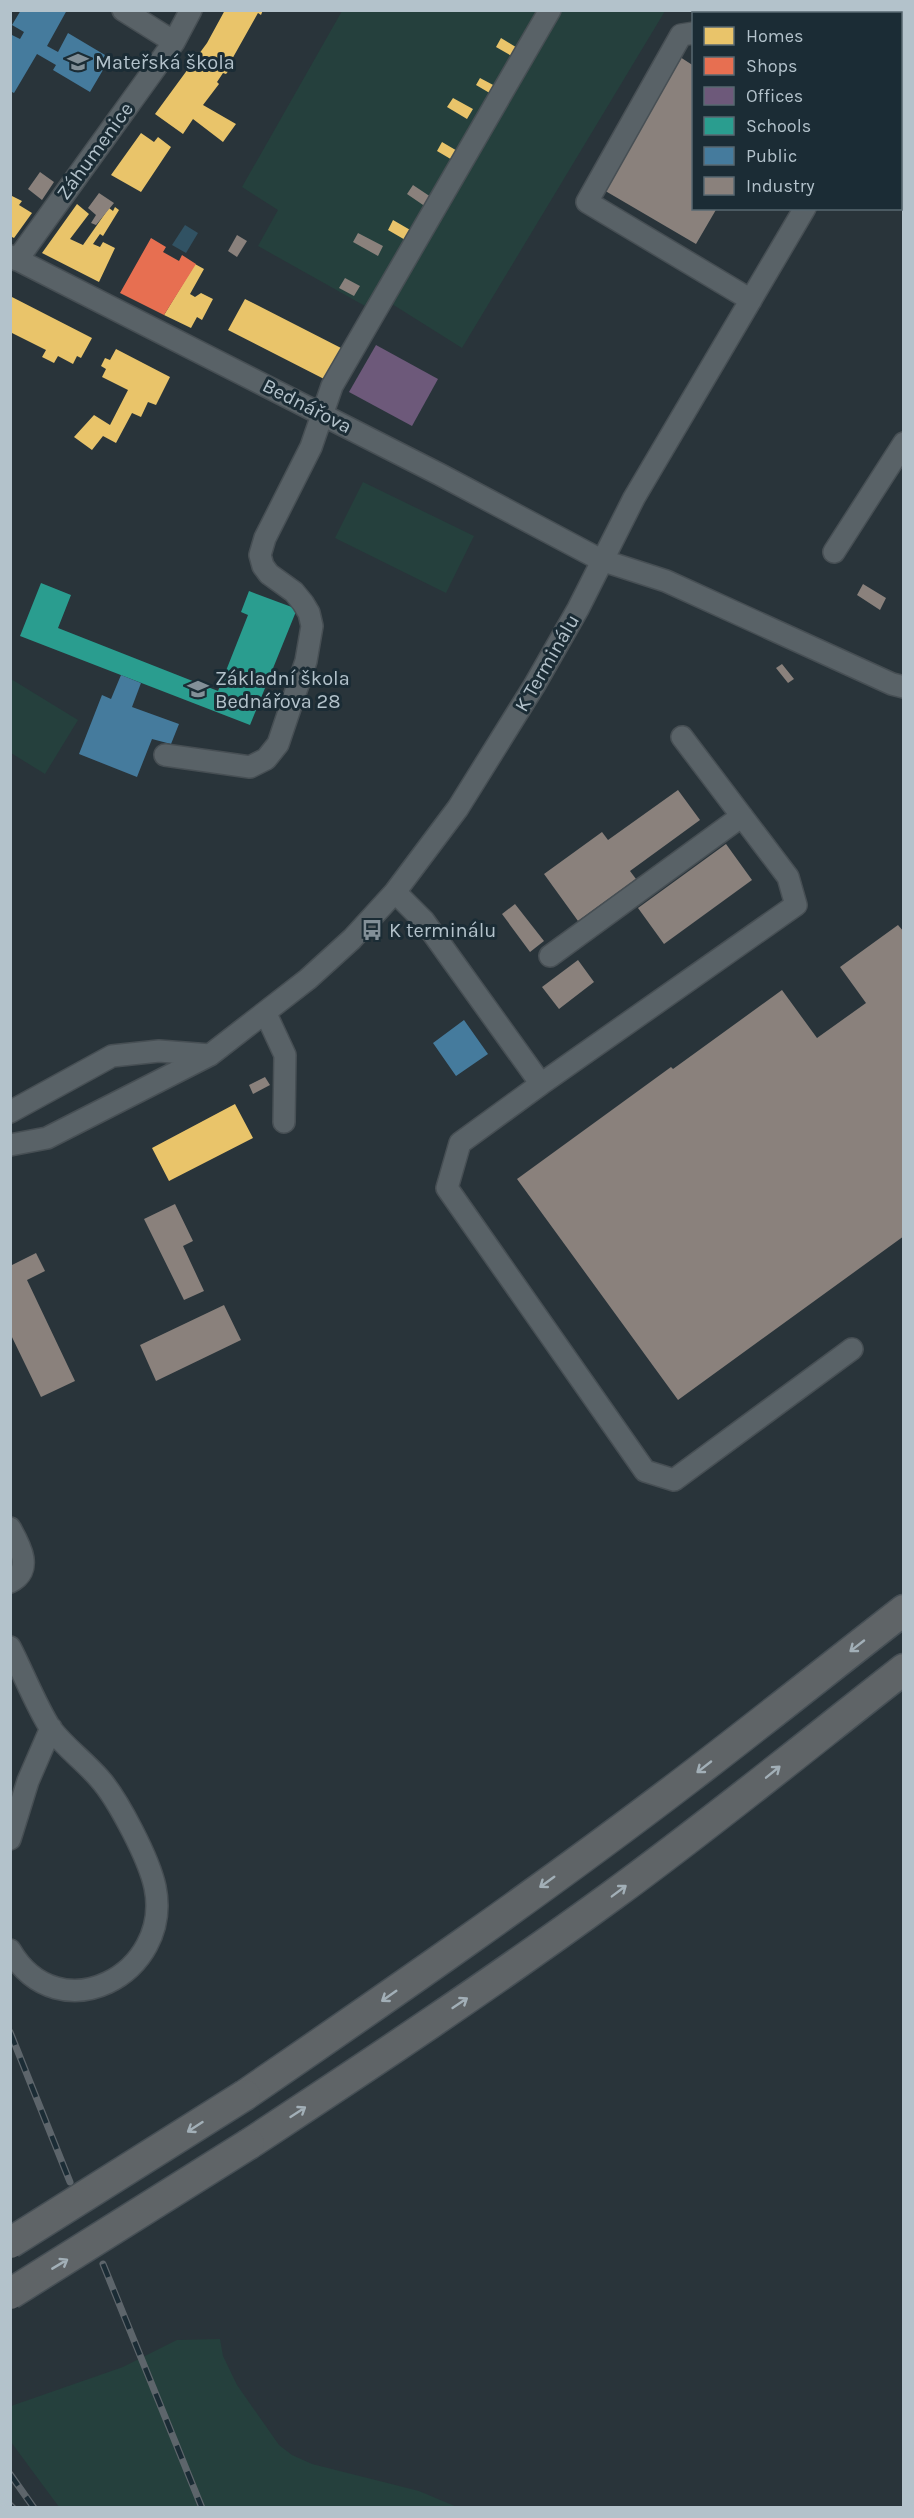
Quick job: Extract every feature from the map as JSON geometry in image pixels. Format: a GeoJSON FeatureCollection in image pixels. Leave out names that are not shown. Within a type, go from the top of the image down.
{"type":"FeatureCollection","features":[{"type":"Feature","properties":{"kind":"highway"},"geometry":{"type":"LineString","coordinates":[[10,2243],[244,2095],[450,1953],[688,1779],[903,1610]]}},
{"type":"Feature","properties":{"kind":"highway"},"geometry":{"type":"LineString","coordinates":[[10,2295],[249,2144],[475,1993],[613,1895],[718,1816],[903,1668]]}},
{"type":"Feature","properties":{"kind":"street"},"geometry":{"type":"LineString","coordinates":[[123,10],[174,42]]}},
{"type":"Feature","properties":{"kind":"street","name":"Záhumenice"},"geometry":{"type":"LineString","coordinates":[[14,258],[174,42],[191,10]]}},
{"type":"Feature","properties":{"kind":"street"},"geometry":{"type":"LineString","coordinates":[[165,754],[250,767],[266,759],[278,744],[306,661],[312,626],[309,613],[303,603],[294,592],[269,574],[263,566],[260,555],[265,538],[311,447],[332,386],[550,10]]}},
{"type":"Feature","properties":{"kind":"street"},"geometry":{"type":"LineString","coordinates":[[692,33],[681,34],[587,202],[751,300]]}},
{"type":"Feature","properties":{"kind":"street","name":"K Terminálu"},"geometry":{"type":"LineString","coordinates":[[10,1145],[47,1138],[210,1056],[266,1014],[343,947],[395,892],[458,808],[528,696],[578,609],[634,498],[804,210]]}},
{"type":"Feature","properties":{"kind":"street","name":"Bednářova"},"geometry":{"type":"LineString","coordinates":[[14,258],[514,512],[601,560],[666,581],[903,687]]}},
{"type":"Feature","properties":{"kind":"street"},"geometry":{"type":"LineString","coordinates":[[834,552],[903,443]]}},
{"type":"Feature","properties":{"kind":"street"},"geometry":{"type":"LineString","coordinates":[[682,736],[788,878],[796,905],[460,1143],[447,1188],[645,1471],[674,1480],[852,1349]]}},
{"type":"Feature","properties":{"kind":"street"},"geometry":{"type":"LineString","coordinates":[[550,956],[742,816]]}},
{"type":"Feature","properties":{"kind":"street"},"geometry":{"type":"LineString","coordinates":[[395,892],[424,921],[541,1084]]}},
{"type":"Feature","properties":{"kind":"street"},"geometry":{"type":"LineString","coordinates":[[266,1014],[285,1055],[284,1122]]}},
{"type":"Feature","properties":{"kind":"street"},"geometry":{"type":"LineString","coordinates":[[10,1112],[112,1056],[159,1052],[210,1056]]}},
{"type":"Feature","properties":{"kind":"street"},"geometry":{"type":"LineString","coordinates":[[10,1528],[23,1557],[24,1570],[10,1582]]}},
{"type":"Feature","properties":{"kind":"street"},"geometry":{"type":"LineString","coordinates":[[10,1647],[51,1728],[100,1779],[112,1796],[144,1857],[155,1887],[153,1928],[137,1961],[108,1984],[92,1990],[74,1991],[55,1987],[38,1980],[10,1950]]}},
{"type":"Feature","properties":{"kind":"street"},"geometry":{"type":"LineString","coordinates":[[10,1839],[28,1781],[51,1728]]}},
{"type":"Feature","properties":{"kind":"green space"},"geometry":{"type":"Polygon","coordinates":[[[342,11],[545,11],[417,227],[365,306],[258,246],[278,210],[242,187],[342,11]]]}},
{"type":"Feature","properties":{"kind":"green space"},"geometry":{"type":"Polygon","coordinates":[[[561,11],[665,11],[462,348],[392,304],[561,11]]]}},
{"type":"Feature","properties":{"kind":"green space"},"geometry":{"type":"Polygon","coordinates":[[[363,482],[474,536],[446,593],[335,538],[363,482]]]}},
{"type":"Feature","properties":{"kind":"green space"},"geometry":{"type":"Polygon","coordinates":[[[11,679],[78,720],[45,774],[11,753],[11,679]]]}},
{"type":"Feature","properties":{"kind":"green space"},"geometry":{"type":"Polygon","coordinates":[[[220,2339],[223,2356],[237,2385],[279,2445],[292,2455],[312,2464],[419,2491],[457,2507],[59,2507],[11,2442],[11,2406],[123,2367],[177,2340],[220,2339]]]}},
{"type":"Feature","properties":{"kind":"water"},"geometry":{"type":"Polygon","coordinates":[[[185,225],[198,233],[186,253],[172,245],[185,225]]]}},
{"type":"Feature","properties":{"kind":"building: Homes"},"geometry":{"type":"Polygon","coordinates":[[[225,10],[263,10],[261,15],[258,13],[231,61],[234,64],[226,74],[223,73],[217,82],[219,84],[203,105],[236,124],[223,142],[193,119],[183,134],[155,114],[207,43],[225,10]]]}},
{"type":"Feature","properties":{"kind":"building: Homes"},"geometry":{"type":"Polygon","coordinates":[[[501,38],[519,49],[515,58],[496,47],[501,38]]]}},
{"type":"Feature","properties":{"kind":"building: Homes"},"geometry":{"type":"Polygon","coordinates":[[[480,78],[497,87],[493,95],[476,85],[480,78]]]}},
{"type":"Feature","properties":{"kind":"building: Homes"},"geometry":{"type":"Polygon","coordinates":[[[453,98],[473,109],[467,119],[447,107],[453,98]]]}},
{"type":"Feature","properties":{"kind":"building: Homes"},"geometry":{"type":"Polygon","coordinates":[[[141,133],[154,142],[158,137],[171,147],[141,192],[111,175],[141,133]]]}},
{"type":"Feature","properties":{"kind":"building: Homes"},"geometry":{"type":"Polygon","coordinates":[[[442,142],[459,152],[454,161],[437,151],[442,142]]]}},
{"type":"Feature","properties":{"kind":"building: Homes"},"geometry":{"type":"Polygon","coordinates":[[[10,195],[22,201],[19,205],[32,213],[14,238],[10,236],[10,195]]]}},
{"type":"Feature","properties":{"kind":"building: Homes"},"geometry":{"type":"Polygon","coordinates":[[[77,204],[89,214],[70,239],[83,245],[109,208],[113,211],[115,207],[119,210],[103,236],[100,234],[93,244],[100,247],[103,242],[115,248],[99,282],[42,253],[77,204]]]}},
{"type":"Feature","properties":{"kind":"building: Homes"},"geometry":{"type":"Polygon","coordinates":[[[393,220],[412,231],[407,241],[388,230],[393,220]]]}},
{"type":"Feature","properties":{"kind":"building: Homes"},"geometry":{"type":"Polygon","coordinates":[[[195,264],[204,269],[190,294],[195,297],[201,293],[213,299],[202,320],[197,317],[191,328],[164,315],[195,264]]]}},
{"type":"Feature","properties":{"kind":"building: Homes"},"geometry":{"type":"Polygon","coordinates":[[[10,296],[92,338],[81,358],[77,356],[73,364],[58,356],[54,363],[42,357],[46,350],[10,332],[10,296]]]}},
{"type":"Feature","properties":{"kind":"building: Homes"},"geometry":{"type":"Polygon","coordinates":[[[245,299],[343,349],[326,380],[228,330],[245,299]]]}},
{"type":"Feature","properties":{"kind":"building: Homes"},"geometry":{"type":"Polygon","coordinates":[[[116,349],[170,377],[156,405],[148,402],[141,417],[132,413],[116,443],[103,436],[92,450],[74,437],[94,415],[110,425],[128,390],[102,377],[106,369],[101,366],[105,358],[110,360],[116,349]]]}},
{"type":"Feature","properties":{"kind":"building: Homes"},"geometry":{"type":"Polygon","coordinates":[[[235,1104],[253,1138],[169,1181],[152,1148],[235,1104]]]}},
{"type":"Feature","properties":{"kind":"building: Shops"},"geometry":{"type":"Polygon","coordinates":[[[151,238],[166,247],[163,252],[179,261],[182,255],[196,264],[164,315],[120,293],[151,238]]]}},
{"type":"Feature","properties":{"kind":"building: Offices"},"geometry":{"type":"Polygon","coordinates":[[[376,345],[438,379],[412,426],[349,392],[376,345]]]}},
{"type":"Feature","properties":{"kind":"building: Schools"},"geometry":{"type":"Polygon","coordinates":[[[41,583],[71,595],[58,628],[218,691],[248,615],[241,612],[249,591],[297,609],[250,725],[20,636],[41,583]]]}},
{"type":"Feature","properties":{"kind":"building: Public"},"geometry":{"type":"Polygon","coordinates":[[[21,10],[67,10],[47,46],[58,52],[68,33],[110,58],[90,92],[53,70],[56,65],[37,54],[14,93],[10,91],[10,34],[20,39],[24,32],[12,25],[21,10]]]}},
{"type":"Feature","properties":{"kind":"building: Public"},"geometry":{"type":"Polygon","coordinates":[[[121,675],[141,683],[132,707],[179,724],[171,744],[152,739],[137,777],[79,754],[102,695],[111,699],[121,675]]]}},
{"type":"Feature","properties":{"kind":"building: Public"},"geometry":{"type":"Polygon","coordinates":[[[464,1020],[488,1054],[456,1076],[433,1043],[464,1020]]]}},
{"type":"Feature","properties":{"kind":"building: Industry"},"geometry":{"type":"Polygon","coordinates":[[[680,57],[692,65],[692,210],[716,210],[696,244],[602,189],[680,57]]]}},
{"type":"Feature","properties":{"kind":"building: Industry"},"geometry":{"type":"Polygon","coordinates":[[[40,172],[54,182],[42,200],[28,189],[40,172]]]}},
{"type":"Feature","properties":{"kind":"building: Industry"},"geometry":{"type":"Polygon","coordinates":[[[413,185],[431,197],[426,207],[407,194],[413,185]]]}},
{"type":"Feature","properties":{"kind":"building: Industry"},"geometry":{"type":"Polygon","coordinates":[[[99,193],[114,203],[96,225],[91,223],[96,215],[88,208],[99,193]]]}},
{"type":"Feature","properties":{"kind":"building: Industry"},"geometry":{"type":"Polygon","coordinates":[[[358,233],[383,246],[378,256],[353,242],[358,233]]]}},
{"type":"Feature","properties":{"kind":"building: Industry"},"geometry":{"type":"Polygon","coordinates":[[[237,235],[247,241],[237,257],[228,251],[237,235]]]}},
{"type":"Feature","properties":{"kind":"building: Industry"},"geometry":{"type":"Polygon","coordinates":[[[345,278],[360,286],[354,296],[339,288],[345,278]]]}},
{"type":"Feature","properties":{"kind":"building: Industry"},"geometry":{"type":"Polygon","coordinates":[[[863,584],[886,598],[880,610],[857,595],[863,584]]]}},
{"type":"Feature","properties":{"kind":"building: Industry"},"geometry":{"type":"Polygon","coordinates":[[[782,664],[794,679],[788,683],[776,668],[782,664]]]}},
{"type":"Feature","properties":{"kind":"building: Industry"},"geometry":{"type":"Polygon","coordinates":[[[678,790],[700,820],[630,871],[636,879],[578,921],[544,874],[602,832],[608,840],[678,790]]]}},
{"type":"Feature","properties":{"kind":"building: Industry"},"geometry":{"type":"Polygon","coordinates":[[[726,844],[752,880],[664,944],[638,908],[726,844]]]}},
{"type":"Feature","properties":{"kind":"building: Industry"},"geometry":{"type":"Polygon","coordinates":[[[515,904],[544,941],[530,952],[502,914],[515,904]]]}},
{"type":"Feature","properties":{"kind":"building: Industry"},"geometry":{"type":"Polygon","coordinates":[[[898,925],[904,932],[904,1236],[678,1400],[517,1179],[782,990],[817,1038],[866,1003],[840,967],[898,925]]]}},
{"type":"Feature","properties":{"kind":"building: Industry"},"geometry":{"type":"Polygon","coordinates":[[[578,960],[594,982],[559,1009],[542,987],[578,960]]]}},
{"type":"Feature","properties":{"kind":"building: Industry"},"geometry":{"type":"Polygon","coordinates":[[[265,1077],[270,1085],[253,1094],[249,1085],[265,1077]]]}},
{"type":"Feature","properties":{"kind":"building: Industry"},"geometry":{"type":"Polygon","coordinates":[[[175,1204],[193,1241],[183,1246],[204,1291],[184,1300],[144,1219],[175,1204]]]}},
{"type":"Feature","properties":{"kind":"building: Industry"},"geometry":{"type":"Polygon","coordinates":[[[36,1253],[45,1271],[27,1280],[75,1381],[41,1397],[10,1333],[10,1261],[12,1265],[36,1253]]]}},
{"type":"Feature","properties":{"kind":"building: Industry"},"geometry":{"type":"Polygon","coordinates":[[[224,1305],[241,1340],[156,1381],[140,1345],[224,1305]]]}},
{"type":"Feature","properties":{"kind":"railway"},"geometry":{"type":"LineString","coordinates":[[10,2032],[70,2182]]}},
{"type":"Feature","properties":{"kind":"railway"},"geometry":{"type":"LineString","coordinates":[[103,2264],[202,2508]]}},
{"type":"Feature","properties":{"kind":"railway"},"geometry":{"type":"LineString","coordinates":[[10,2474],[34,2508]]}},
{"type":"Feature","properties":{"kind":"railway"},"geometry":{"type":"LineString","coordinates":[[10,2505],[13,2508]]}},
{"type":"Feature","properties":{"kind":"place","name":"Mateřská škola"},"geometry":{"type":"Point","coordinates":[78,62]}},
{"type":"Feature","properties":{"kind":"place","name":"Základní škola Bednářova 28"},"geometry":{"type":"Point","coordinates":[198,689]}},
{"type":"Feature","properties":{"kind":"place","name":"K terminálu"},"geometry":{"type":"Point","coordinates":[372,930]}}]}
